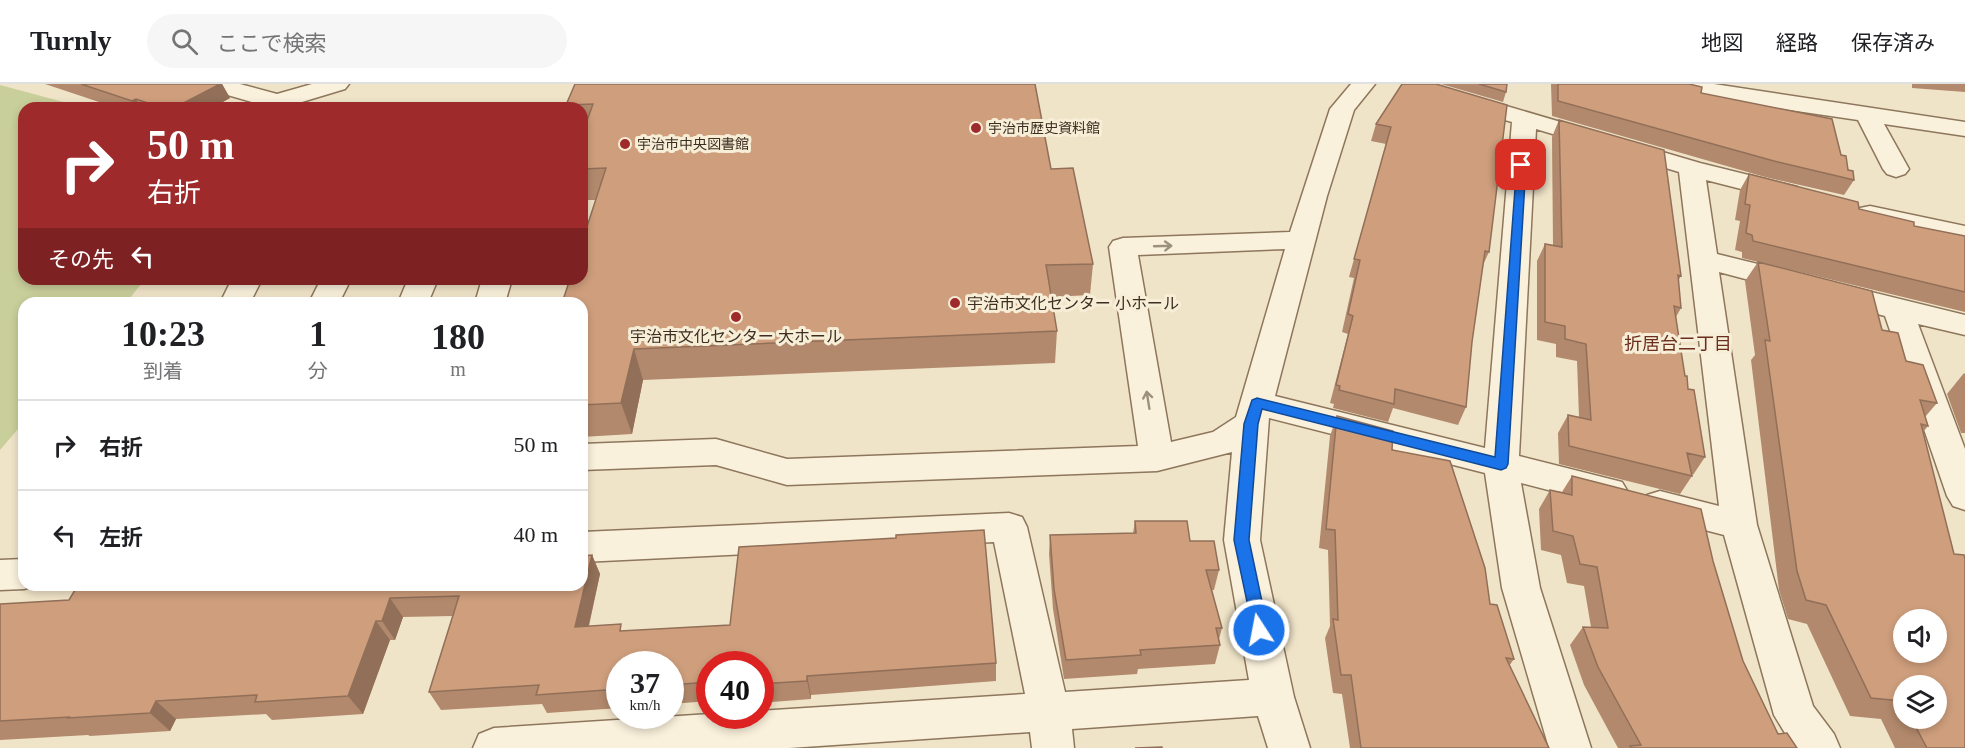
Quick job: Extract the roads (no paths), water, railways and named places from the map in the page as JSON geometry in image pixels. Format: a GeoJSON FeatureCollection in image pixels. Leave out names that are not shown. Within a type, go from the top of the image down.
{"type":"FeatureCollection","features":[{"type":"Feature","properties":{"kind":"street"},"geometry":{"type":"LineString","coordinates":[[214,84],[278,102],[337,84]]}},
{"type":"Feature","properties":{"kind":"street"},"geometry":{"type":"LineString","coordinates":[[1289,748],[1273,697],[1242,540],[1254,414],[1302,240],[1342,108],[1363,84]]}},
{"type":"Feature","properties":{"kind":"street"},"geometry":{"type":"LineString","coordinates":[[1684,84],[1722,93],[1965,129]]}},
{"type":"Feature","properties":{"kind":"street"},"geometry":{"type":"LineString","coordinates":[[1482,106],[1691,168],[1806,198]]}},
{"type":"Feature","properties":{"kind":"street"},"geometry":{"type":"LineString","coordinates":[[1867,115],[1896,169]]}},
{"type":"Feature","properties":{"kind":"street"},"geometry":{"type":"LineString","coordinates":[[1524,118],[1501,464],[1521,588],[1570,748]]}},
{"type":"Feature","properties":{"kind":"street"},"geometry":{"type":"LineString","coordinates":[[1691,168],[1739,525],[1795,715],[1819,748]]}},
{"type":"Feature","properties":{"kind":"street"},"geometry":{"type":"LineString","coordinates":[[1852,210],[1965,234]]}},
{"type":"Feature","properties":{"kind":"street"},"geometry":{"type":"LineString","coordinates":[[1157,458],[1123,247],[1302,240]]}},
{"type":"Feature","properties":{"kind":"street"},"geometry":{"type":"LineString","coordinates":[[1703,259],[1898,310],[1965,325]]}},
{"type":"Feature","properties":{"kind":"street"},"geometry":{"type":"LineString","coordinates":[[1898,310],[1958,462],[1965,496]]}},
{"type":"Feature","properties":{"kind":"street"},"geometry":{"type":"LineString","coordinates":[[1254,414],[1501,464],[1739,525]]}},
{"type":"Feature","properties":{"kind":"street"},"geometry":{"type":"LineString","coordinates":[[588,457],[716,452],[787,472],[1157,458],[1223,442],[1254,414]]}},
{"type":"Feature","properties":{"kind":"street"},"geometry":{"type":"LineString","coordinates":[[588,547],[1009,527],[1051,730]]}},
{"type":"Feature","properties":{"kind":"street"},"geometry":{"type":"LineString","coordinates":[[0,575],[18,574]]}},
{"type":"Feature","properties":{"kind":"street"},"geometry":{"type":"LineString","coordinates":[[494,748],[1051,730],[1273,697]]}},
{"type":"Feature","properties":{"kind":"place","name":"宇治市歴史資料館"},"geometry":{"type":"Point","coordinates":[976,128]}},
{"type":"Feature","properties":{"kind":"place","name":"宇治市中央図書館"},"geometry":{"type":"Point","coordinates":[625,144]}},
{"type":"Feature","properties":{"kind":"place","name":"宇治市文化センター 小ホール"},"geometry":{"type":"Point","coordinates":[955,303]}},
{"type":"Feature","properties":{"kind":"place","name":"宇治市文化センター 大ホール"},"geometry":{"type":"Point","coordinates":[736,317]}},
{"type":"Feature","properties":{"kind":"district","name":"折居台二丁目"},"geometry":{"type":"Point","coordinates":[1678,344]}}]}
